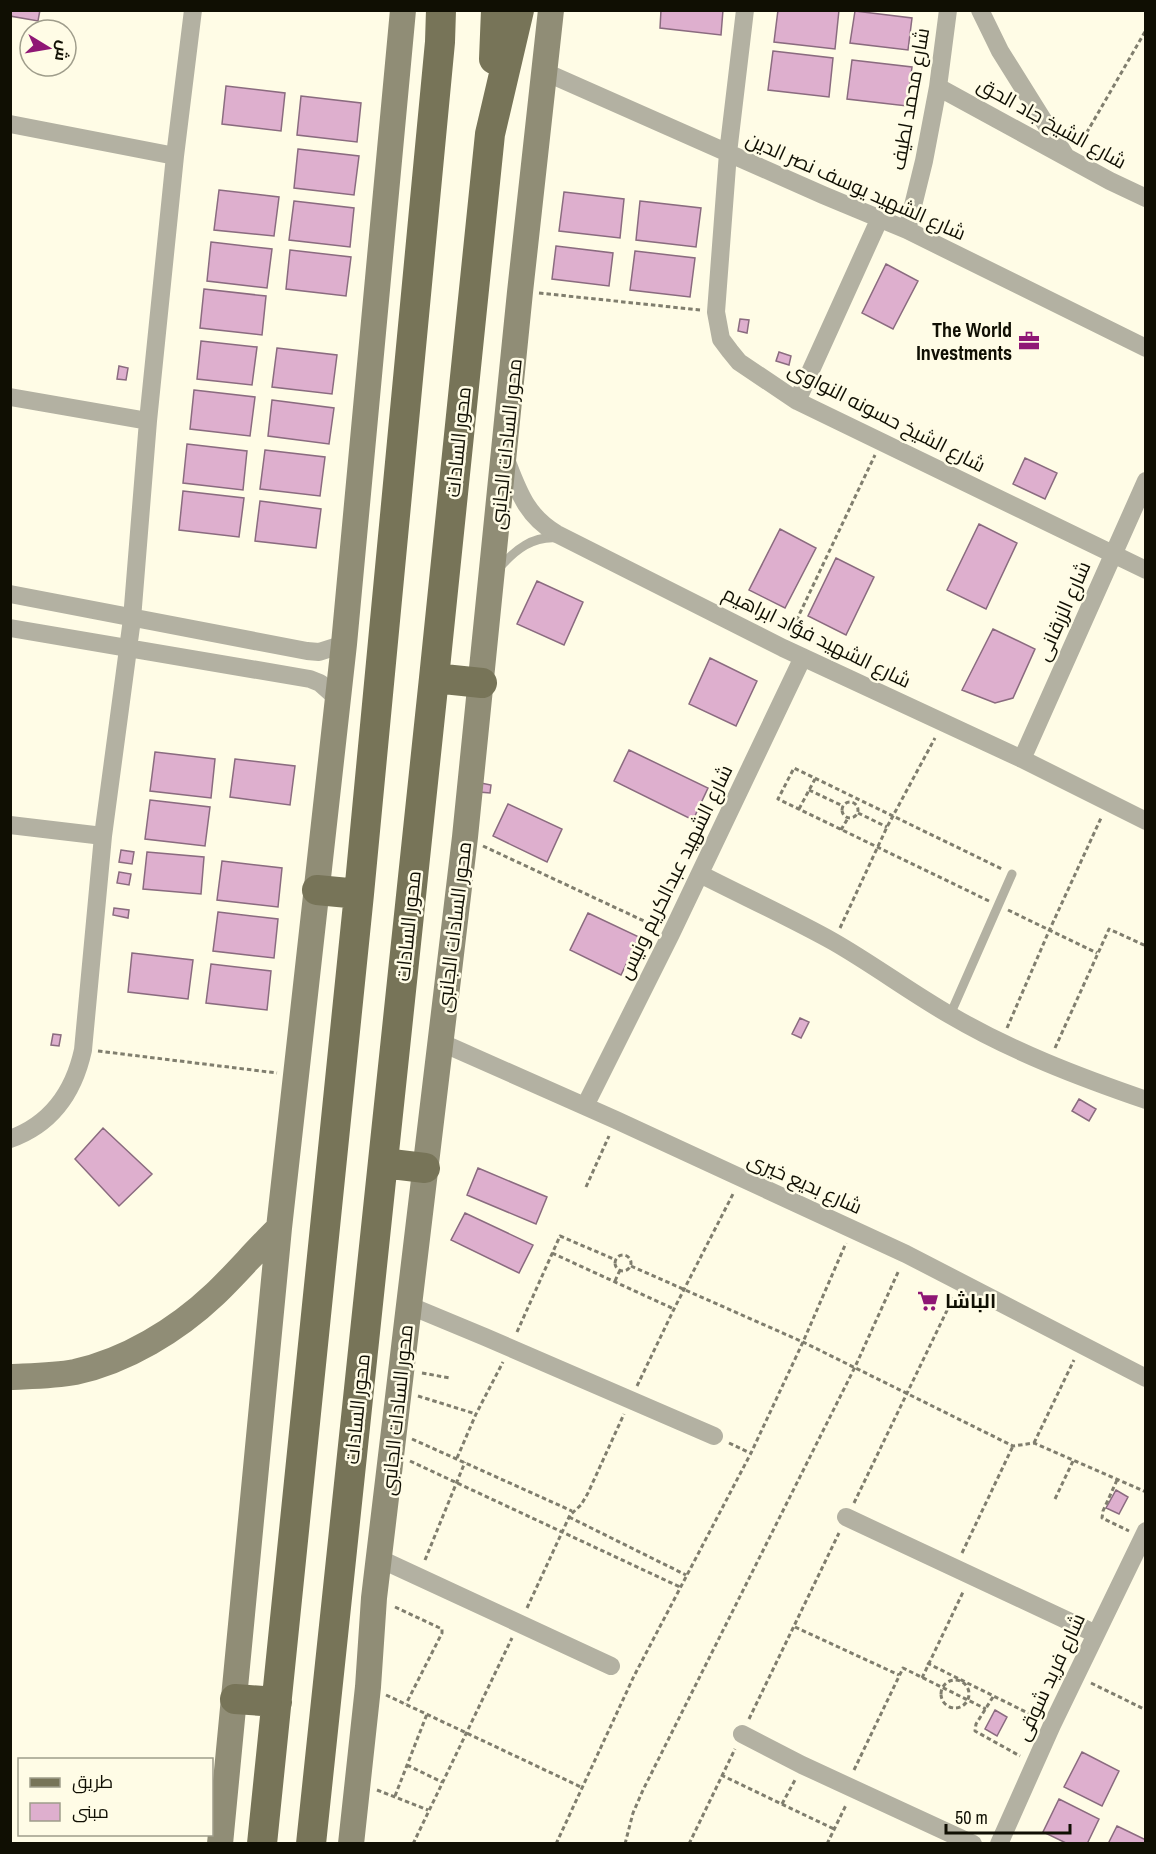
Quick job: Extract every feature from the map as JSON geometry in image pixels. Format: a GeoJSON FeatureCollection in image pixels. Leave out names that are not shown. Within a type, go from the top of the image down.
{"type":"FeatureCollection","features":[{"type":"Feature","properties":{"kind":"main road"},"geometry":{"type":"LineString","coordinates":[[262,1844],[359,894],[440,42],[441,10]]}},
{"type":"Feature","properties":{"kind":"main road"},"geometry":{"type":"LineString","coordinates":[[440,42],[446,10]]}},
{"type":"Feature","properties":{"kind":"main road"},"geometry":{"type":"LineString","coordinates":[[490,134],[496,10]]}},
{"type":"Feature","properties":{"kind":"main road","name":"محور السادات"},"geometry":{"type":"LineString","coordinates":[[311,1844],[490,134],[519,10]]}},
{"type":"Feature","properties":{"kind":"main road"},"geometry":{"type":"LineString","coordinates":[[434,678],[482,683]]}},
{"type":"Feature","properties":{"kind":"main road"},"geometry":{"type":"LineString","coordinates":[[317,890],[359,894]]}},
{"type":"Feature","properties":{"kind":"main road"},"geometry":{"type":"LineString","coordinates":[[383,1163],[425,1168]]}},
{"type":"Feature","properties":{"kind":"main road"},"geometry":{"type":"LineString","coordinates":[[235,1699],[277,1702]]}},
{"type":"Feature","properties":{"kind":"street"},"geometry":{"type":"LineString","coordinates":[[10,1139],[34,1126],[50,1114],[65,1098],[80,1065],[83,1050],[103,836],[132,619],[148,421],[175,156],[193,10]]}},
{"type":"Feature","properties":{"kind":"street"},"geometry":{"type":"LineString","coordinates":[[220,1844],[279,1228],[344,644],[403,10]]}},
{"type":"Feature","properties":{"kind":"street","name":"محور السادات الجانبى"},"geometry":{"type":"LineString","coordinates":[[351,1844],[368,1688],[378,1558],[482,683],[520,292],[551,10]]}},
{"type":"Feature","properties":{"kind":"street","name":"شارع الشيخ حسونه النواوى"},"geometry":{"type":"LineString","coordinates":[[745,10],[728,153],[716,312],[721,339],[740,362],[797,401],[1146,570]]}},
{"type":"Feature","properties":{"kind":"street","name":"شارع محمد لطيف"},"geometry":{"type":"LineString","coordinates":[[907,231],[924,161],[938,87],[948,10]]}},
{"type":"Feature","properties":{"kind":"street"},"geometry":{"type":"LineString","coordinates":[[980,10],[1000,51],[1068,157]]}},
{"type":"Feature","properties":{"kind":"street","name":"شارع الشهيد يوسف نصر الدين"},"geometry":{"type":"LineString","coordinates":[[545,72],[907,231],[1146,348]]}},
{"type":"Feature","properties":{"kind":"street","name":"شارع الشيخ جاد الحق"},"geometry":{"type":"LineString","coordinates":[[938,87],[1146,198]]}},
{"type":"Feature","properties":{"kind":"street"},"geometry":{"type":"LineString","coordinates":[[10,124],[175,156]]}},
{"type":"Feature","properties":{"kind":"street"},"geometry":{"type":"LineString","coordinates":[[797,401],[879,220]]}},
{"type":"Feature","properties":{"kind":"street"},"geometry":{"type":"LineString","coordinates":[[10,397],[148,421]]}},
{"type":"Feature","properties":{"kind":"street","name":"شارع الشهيد فؤاد ابراهيم"},"geometry":{"type":"LineString","coordinates":[[504,456],[528,509],[539,521],[567,539],[783,648],[1022,759],[1146,820]]}},
{"type":"Feature","properties":{"kind":"street","name":"شارع الزرقانى"},"geometry":{"type":"LineString","coordinates":[[1022,759],[1146,481]]}},
{"type":"Feature","properties":{"kind":"street"},"geometry":{"type":"LineString","coordinates":[[10,594],[307,651],[319,652],[344,644]]}},
{"type":"Feature","properties":{"kind":"street"},"geometry":{"type":"LineString","coordinates":[[10,628],[310,679],[320,682],[338,699]]}},
{"type":"Feature","properties":{"kind":"street","name":"شارع الشهيد عبدالكريم ونيس"},"geometry":{"type":"LineString","coordinates":[[585,1106],[671,934],[803,657]]}},
{"type":"Feature","properties":{"kind":"street"},"geometry":{"type":"LineString","coordinates":[[10,825],[103,836]]}},
{"type":"Feature","properties":{"kind":"street"},"geometry":{"type":"LineString","coordinates":[[700,874],[833,942],[950,1015],[1001,1042],[1048,1063],[1146,1100]]}},
{"type":"Feature","properties":{"kind":"street","name":"شارع بديع خيرى"},"geometry":{"type":"LineString","coordinates":[[440,1042],[616,1120],[906,1254],[1146,1378]]}},
{"type":"Feature","properties":{"kind":"street"},"geometry":{"type":"LineString","coordinates":[[10,1377],[55,1375],[76,1371],[104,1363],[164,1334],[213,1296],[251,1254],[279,1228]]}},
{"type":"Feature","properties":{"kind":"street"},"geometry":{"type":"LineString","coordinates":[[408,1305],[714,1436]]}},
{"type":"Feature","properties":{"kind":"street"},"geometry":{"type":"LineString","coordinates":[[846,1517],[1096,1634]]}},
{"type":"Feature","properties":{"kind":"street","name":"شارع فريد شوقى"},"geometry":{"type":"LineString","coordinates":[[999,1844],[1052,1725],[1144,1534]]}},
{"type":"Feature","properties":{"kind":"street"},"geometry":{"type":"LineString","coordinates":[[378,1558],[611,1666]]}},
{"type":"Feature","properties":{"kind":"street"},"geometry":{"type":"LineString","coordinates":[[742,1734],[973,1844]]}},
{"type":"Feature","properties":{"kind":"street"},"geometry":{"type":"LineString","coordinates":[[356,1795],[360,1831],[367,1844]]}},
{"type":"Feature","properties":{"kind":"lane"},"geometry":{"type":"LineString","coordinates":[[493,575],[510,555],[531,542],[552,537],[567,539]]}},
{"type":"Feature","properties":{"kind":"lane"},"geometry":{"type":"LineString","coordinates":[[950,1015],[1012,874]]}},
{"type":"Feature","properties":{"kind":"path"},"geometry":{"type":"LineString","coordinates":[[1068,157],[1146,30]]}},
{"type":"Feature","properties":{"kind":"path"},"geometry":{"type":"LineString","coordinates":[[520,292],[716,312]]}},
{"type":"Feature","properties":{"kind":"path"},"geometry":{"type":"LineString","coordinates":[[783,648],[881,443]]}},
{"type":"Feature","properties":{"kind":"path"},"geometry":{"type":"LineString","coordinates":[[833,942],[887,827],[943,723]]}},
{"type":"Feature","properties":{"kind":"path"},"geometry":{"type":"LineString","coordinates":[[1012,874],[794,768],[778,800],[1097,953]]}},
{"type":"Feature","properties":{"kind":"path"},"geometry":{"type":"LineString","coordinates":[[798,809],[815,779]]}},
{"type":"Feature","properties":{"kind":"path"},"geometry":{"type":"LineString","coordinates":[[809,790],[843,806]]}},
{"type":"Feature","properties":{"kind":"path"},"geometry":{"type":"LineString","coordinates":[[855,803],[857,799]]}},
{"type":"Feature","properties":{"kind":"path"},"geometry":{"type":"LineString","coordinates":[[843,806],[848,802],[855,803]]}},
{"type":"Feature","properties":{"kind":"path"},"geometry":{"type":"LineString","coordinates":[[843,806],[843,813],[848,818],[854,818],[858,813],[855,803]]}},
{"type":"Feature","properties":{"kind":"path"},"geometry":{"type":"LineString","coordinates":[[1001,1042],[1108,803]]}},
{"type":"Feature","properties":{"kind":"path"},"geometry":{"type":"LineString","coordinates":[[858,813],[887,827]]}},
{"type":"Feature","properties":{"kind":"path"},"geometry":{"type":"LineString","coordinates":[[841,830],[848,818]]}},
{"type":"Feature","properties":{"kind":"path"},"geometry":{"type":"LineString","coordinates":[[465,837],[671,934]]}},
{"type":"Feature","properties":{"kind":"path"},"geometry":{"type":"LineString","coordinates":[[1048,1063],[1109,929],[1146,946]]}},
{"type":"Feature","properties":{"kind":"path"},"geometry":{"type":"LineString","coordinates":[[83,1050],[296,1076]]}},
{"type":"Feature","properties":{"kind":"path"},"geometry":{"type":"LineString","coordinates":[[586,1186],[616,1120]]}},
{"type":"Feature","properties":{"kind":"path"},"geometry":{"type":"LineString","coordinates":[[412,1844],[520,1623],[562,1531],[572,1511],[580,1505],[588,1493],[674,1309],[741,1179]]}},
{"type":"Feature","properties":{"kind":"path"},"geometry":{"type":"LineString","coordinates":[[556,1844],[634,1676],[751,1453],[852,1229]]}},
{"type":"Feature","properties":{"kind":"path"},"geometry":{"type":"LineString","coordinates":[[560,1236],[616,1260]]}},
{"type":"Feature","properties":{"kind":"path"},"geometry":{"type":"LineString","coordinates":[[552,1253],[674,1309]]}},
{"type":"Feature","properties":{"kind":"path"},"geometry":{"type":"LineString","coordinates":[[626,1844],[633,1813],[643,1790],[855,1367],[906,1254]]}},
{"type":"Feature","properties":{"kind":"path"},"geometry":{"type":"LineString","coordinates":[[627,1255],[632,1262],[631,1266],[628,1269],[616,1268],[618,1256],[627,1255]]}},
{"type":"Feature","properties":{"kind":"path"},"geometry":{"type":"LineString","coordinates":[[631,1266],[803,1342],[1013,1446],[1034,1443],[1146,1492]]}},
{"type":"Feature","properties":{"kind":"path"},"geometry":{"type":"LineString","coordinates":[[615,1281],[620,1270]]}},
{"type":"Feature","properties":{"kind":"path"},"geometry":{"type":"LineString","coordinates":[[689,1844],[960,1283]]}},
{"type":"Feature","properties":{"kind":"path"},"geometry":{"type":"LineString","coordinates":[[1034,1443],[1081,1345]]}},
{"type":"Feature","properties":{"kind":"path"},"geometry":{"type":"LineString","coordinates":[[401,1379],[450,1378]]}},
{"type":"Feature","properties":{"kind":"path"},"geometry":{"type":"LineString","coordinates":[[401,1379],[476,1414]]}},
{"type":"Feature","properties":{"kind":"path"},"geometry":{"type":"LineString","coordinates":[[714,1436],[751,1453]]}},
{"type":"Feature","properties":{"kind":"path"},"geometry":{"type":"LineString","coordinates":[[392,1442],[465,1462],[572,1511]]}},
{"type":"Feature","properties":{"kind":"path"},"geometry":{"type":"LineString","coordinates":[[392,1442],[456,1482],[680,1587]]}},
{"type":"Feature","properties":{"kind":"path"},"geometry":{"type":"LineString","coordinates":[[922,1678],[1013,1446]]}},
{"type":"Feature","properties":{"kind":"path"},"geometry":{"type":"LineString","coordinates":[[1054,1499],[1073,1461]]}},
{"type":"Feature","properties":{"kind":"path"},"geometry":{"type":"LineString","coordinates":[[419,1577],[465,1462]]}},
{"type":"Feature","properties":{"kind":"path"},"geometry":{"type":"LineString","coordinates":[[1117,1480],[1102,1511],[1102,1518],[1144,1534]]}},
{"type":"Feature","properties":{"kind":"path"},"geometry":{"type":"LineString","coordinates":[[569,1517],[686,1575]]}},
{"type":"Feature","properties":{"kind":"path"},"geometry":{"type":"LineString","coordinates":[[374,1598],[442,1629],[406,1704]]}},
{"type":"Feature","properties":{"kind":"path"},"geometry":{"type":"LineString","coordinates":[[794,1626],[899,1675]]}},
{"type":"Feature","properties":{"kind":"path"},"geometry":{"type":"LineString","coordinates":[[927,1664],[1052,1725]]}},
{"type":"Feature","properties":{"kind":"path"},"geometry":{"type":"LineString","coordinates":[[827,1844],[850,1786],[903,1668],[986,1709]]}},
{"type":"Feature","properties":{"kind":"path"},"geometry":{"type":"LineString","coordinates":[[1076,1675],[1146,1710]]}},
{"type":"Feature","properties":{"kind":"path"},"geometry":{"type":"LineString","coordinates":[[951,1680],[961,1681],[968,1689],[968,1700],[961,1707],[947,1706],[942,1697],[943,1688],[951,1680]]}},
{"type":"Feature","properties":{"kind":"path"},"geometry":{"type":"LineString","coordinates":[[368,1688],[582,1787]]}},
{"type":"Feature","properties":{"kind":"path"},"geometry":{"type":"LineString","coordinates":[[993,1697],[976,1724],[975,1731],[1034,1764]]}},
{"type":"Feature","properties":{"kind":"path"},"geometry":{"type":"LineString","coordinates":[[395,1797],[427,1714]]}},
{"type":"Feature","properties":{"kind":"path"},"geometry":{"type":"LineString","coordinates":[[782,1804],[802,1764]]}},
{"type":"Feature","properties":{"kind":"path"},"geometry":{"type":"LineString","coordinates":[[407,1765],[442,1782]]}},
{"type":"Feature","properties":{"kind":"path"},"geometry":{"type":"LineString","coordinates":[[721,1775],[834,1829]]}},
{"type":"Feature","properties":{"kind":"path"},"geometry":{"type":"LineString","coordinates":[[356,1795],[395,1797],[428,1810]]}},
{"type":"Feature","properties":{"kind":"building"},"geometry":{"type":"Polygon","coordinates":[[[10,10],[40,10],[39,18],[10,16],[10,10]]]}},
{"type":"Feature","properties":{"kind":"building"},"geometry":{"type":"Polygon","coordinates":[[[661,10],[723,10],[721,35],[660,28],[661,10]]]}},
{"type":"Feature","properties":{"kind":"building"},"geometry":{"type":"Polygon","coordinates":[[[778,10],[839,10],[835,49],[774,42],[778,10]]]}},
{"type":"Feature","properties":{"kind":"building"},"geometry":{"type":"Polygon","coordinates":[[[855,11],[912,18],[908,50],[850,43],[855,11]]]}},
{"type":"Feature","properties":{"kind":"building"},"geometry":{"type":"Polygon","coordinates":[[[773,51],[833,58],[829,97],[768,90],[773,51]]]}},
{"type":"Feature","properties":{"kind":"building"},"geometry":{"type":"Polygon","coordinates":[[[852,60],[912,67],[907,106],[847,99],[852,60]]]}},
{"type":"Feature","properties":{"kind":"building"},"geometry":{"type":"Polygon","coordinates":[[[226,86],[285,93],[281,131],[222,124],[226,86]]]}},
{"type":"Feature","properties":{"kind":"building"},"geometry":{"type":"Polygon","coordinates":[[[301,96],[361,103],[357,142],[297,135],[301,96]]]}},
{"type":"Feature","properties":{"kind":"building"},"geometry":{"type":"Polygon","coordinates":[[[298,149],[359,156],[354,195],[294,188],[298,149]]]}},
{"type":"Feature","properties":{"kind":"building"},"geometry":{"type":"Polygon","coordinates":[[[219,190],[279,197],[274,236],[214,230],[219,190]]]}},
{"type":"Feature","properties":{"kind":"building"},"geometry":{"type":"Polygon","coordinates":[[[564,192],[624,199],[620,238],[559,231],[564,192]]]}},
{"type":"Feature","properties":{"kind":"building"},"geometry":{"type":"Polygon","coordinates":[[[294,201],[354,208],[350,247],[289,240],[294,201]]]}},
{"type":"Feature","properties":{"kind":"building"},"geometry":{"type":"Polygon","coordinates":[[[640,201],[701,208],[696,247],[636,240],[640,201]]]}},
{"type":"Feature","properties":{"kind":"building"},"geometry":{"type":"Polygon","coordinates":[[[211,242],[272,249],[267,288],[207,281],[211,242]]]}},
{"type":"Feature","properties":{"kind":"building"},"geometry":{"type":"Polygon","coordinates":[[[556,246],[613,253],[609,286],[552,279],[556,246]]]}},
{"type":"Feature","properties":{"kind":"building"},"geometry":{"type":"Polygon","coordinates":[[[290,250],[351,257],[346,296],[286,289],[290,250]]]}},
{"type":"Feature","properties":{"kind":"building"},"geometry":{"type":"Polygon","coordinates":[[[635,251],[695,258],[690,297],[630,290],[635,251]]]}},
{"type":"Feature","properties":{"kind":"building"},"geometry":{"type":"Polygon","coordinates":[[[886,264],[918,281],[893,329],[862,313],[886,264]]]}},
{"type":"Feature","properties":{"kind":"building"},"geometry":{"type":"Polygon","coordinates":[[[204,289],[266,296],[262,335],[200,328],[204,289]]]}},
{"type":"Feature","properties":{"kind":"building"},"geometry":{"type":"Polygon","coordinates":[[[740,319],[749,320],[747,333],[738,331],[740,319]]]}},
{"type":"Feature","properties":{"kind":"building"},"geometry":{"type":"Polygon","coordinates":[[[201,341],[257,347],[252,385],[197,379],[201,341]]]}},
{"type":"Feature","properties":{"kind":"building"},"geometry":{"type":"Polygon","coordinates":[[[277,348],[337,355],[332,394],[272,387],[277,348]]]}},
{"type":"Feature","properties":{"kind":"building"},"geometry":{"type":"Polygon","coordinates":[[[779,352],[791,356],[789,365],[776,361],[779,352]]]}},
{"type":"Feature","properties":{"kind":"building"},"geometry":{"type":"Polygon","coordinates":[[[119,366],[128,368],[126,380],[117,379],[119,366]]]}},
{"type":"Feature","properties":{"kind":"building"},"geometry":{"type":"Polygon","coordinates":[[[194,390],[255,397],[250,436],[190,429],[194,390]]]}},
{"type":"Feature","properties":{"kind":"building"},"geometry":{"type":"Polygon","coordinates":[[[272,400],[334,408],[329,444],[268,436],[272,400]]]}},
{"type":"Feature","properties":{"kind":"building"},"geometry":{"type":"Polygon","coordinates":[[[187,444],[247,451],[243,490],[183,483],[187,444]]]}},
{"type":"Feature","properties":{"kind":"building"},"geometry":{"type":"Polygon","coordinates":[[[265,450],[325,457],[320,496],[260,489],[265,450]]]}},
{"type":"Feature","properties":{"kind":"building"},"geometry":{"type":"Polygon","coordinates":[[[1025,458],[1057,473],[1045,499],[1013,484],[1025,458]]]}},
{"type":"Feature","properties":{"kind":"building"},"geometry":{"type":"Polygon","coordinates":[[[183,491],[244,498],[239,537],[179,530],[183,491]]]}},
{"type":"Feature","properties":{"kind":"building"},"geometry":{"type":"Polygon","coordinates":[[[260,501],[321,509],[316,548],[255,541],[260,501]]]}},
{"type":"Feature","properties":{"kind":"building"},"geometry":{"type":"Polygon","coordinates":[[[979,524],[1017,543],[986,609],[947,590],[979,524]]]}},
{"type":"Feature","properties":{"kind":"building"},"geometry":{"type":"Polygon","coordinates":[[[780,529],[816,548],[785,608],[749,590],[780,529]]]}},
{"type":"Feature","properties":{"kind":"building"},"geometry":{"type":"Polygon","coordinates":[[[836,558],[874,577],[846,635],[808,616],[836,558]]]}},
{"type":"Feature","properties":{"kind":"building"},"geometry":{"type":"Polygon","coordinates":[[[537,581],[583,602],[564,645],[517,624],[537,581]]]}},
{"type":"Feature","properties":{"kind":"building"},"geometry":{"type":"Polygon","coordinates":[[[993,629],[1035,649],[1013,698],[995,703],[962,690],[993,629]]]}},
{"type":"Feature","properties":{"kind":"building"},"geometry":{"type":"Polygon","coordinates":[[[710,658],[757,681],[736,726],[689,704],[710,658]]]}},
{"type":"Feature","properties":{"kind":"building"},"geometry":{"type":"Polygon","coordinates":[[[629,750],[708,788],[693,820],[614,781],[629,750]]]}},
{"type":"Feature","properties":{"kind":"building"},"geometry":{"type":"Polygon","coordinates":[[[155,752],[215,759],[211,798],[150,791],[155,752]]]}},
{"type":"Feature","properties":{"kind":"building"},"geometry":{"type":"Polygon","coordinates":[[[235,759],[295,766],[290,805],[230,797],[235,759]]]}},
{"type":"Feature","properties":{"kind":"building"},"geometry":{"type":"Polygon","coordinates":[[[481,783],[491,785],[490,793],[479,792],[481,783]]]}},
{"type":"Feature","properties":{"kind":"building"},"geometry":{"type":"Polygon","coordinates":[[[150,800],[210,807],[205,846],[145,839],[150,800]]]}},
{"type":"Feature","properties":{"kind":"building"},"geometry":{"type":"Polygon","coordinates":[[[508,804],[562,829],[547,862],[493,836],[508,804]]]}},
{"type":"Feature","properties":{"kind":"building"},"geometry":{"type":"Polygon","coordinates":[[[121,850],[134,852],[132,864],[119,862],[121,850]]]}},
{"type":"Feature","properties":{"kind":"building"},"geometry":{"type":"Polygon","coordinates":[[[147,852],[204,857],[201,894],[143,889],[147,852]]]}},
{"type":"Feature","properties":{"kind":"building"},"geometry":{"type":"Polygon","coordinates":[[[222,861],[282,868],[278,907],[217,900],[222,861]]]}},
{"type":"Feature","properties":{"kind":"building"},"geometry":{"type":"Polygon","coordinates":[[[119,872],[131,874],[129,885],[117,883],[119,872]]]}},
{"type":"Feature","properties":{"kind":"building"},"geometry":{"type":"Polygon","coordinates":[[[114,908],[129,910],[128,918],[113,915],[114,908]]]}},
{"type":"Feature","properties":{"kind":"building"},"geometry":{"type":"Polygon","coordinates":[[[218,912],[278,919],[274,958],[213,951],[218,912]]]}},
{"type":"Feature","properties":{"kind":"building"},"geometry":{"type":"Polygon","coordinates":[[[588,913],[639,937],[621,975],[570,950],[588,913]]]}},
{"type":"Feature","properties":{"kind":"building"},"geometry":{"type":"Polygon","coordinates":[[[132,953],[193,960],[188,999],[128,992],[132,953]]]}},
{"type":"Feature","properties":{"kind":"building"},"geometry":{"type":"Polygon","coordinates":[[[211,964],[271,971],[267,1010],[206,1003],[211,964]]]}},
{"type":"Feature","properties":{"kind":"building"},"geometry":{"type":"Polygon","coordinates":[[[800,1018],[809,1022],[801,1038],[792,1034],[800,1018]]]}},
{"type":"Feature","properties":{"kind":"building"},"geometry":{"type":"Polygon","coordinates":[[[53,1034],[61,1035],[59,1046],[51,1045],[53,1034]]]}},
{"type":"Feature","properties":{"kind":"building"},"geometry":{"type":"Polygon","coordinates":[[[1079,1099],[1096,1109],[1089,1121],[1072,1111],[1079,1099]]]}},
{"type":"Feature","properties":{"kind":"building"},"geometry":{"type":"Polygon","coordinates":[[[103,1128],[152,1174],[119,1206],[75,1159],[103,1128]]]}},
{"type":"Feature","properties":{"kind":"building"},"geometry":{"type":"Polygon","coordinates":[[[478,1168],[547,1197],[536,1224],[467,1195],[478,1168]]]}},
{"type":"Feature","properties":{"kind":"building"},"geometry":{"type":"Polygon","coordinates":[[[465,1213],[533,1245],[519,1273],[451,1240],[465,1213]]]}},
{"type":"Feature","properties":{"kind":"building"},"geometry":{"type":"Polygon","coordinates":[[[1116,1490],[1128,1497],[1119,1514],[1106,1508],[1116,1490]]]}},
{"type":"Feature","properties":{"kind":"building"},"geometry":{"type":"Polygon","coordinates":[[[995,1710],[1007,1717],[997,1736],[985,1729],[995,1710]]]}},
{"type":"Feature","properties":{"kind":"building"},"geometry":{"type":"Polygon","coordinates":[[[1082,1752],[1119,1771],[1102,1806],[1064,1787],[1082,1752]]]}},
{"type":"Feature","properties":{"kind":"building"},"geometry":{"type":"Polygon","coordinates":[[[1059,1799],[1099,1819],[1087,1844],[1068,1844],[1043,1832],[1059,1799]]]}},
{"type":"Feature","properties":{"kind":"building"},"geometry":{"type":"Polygon","coordinates":[[[1117,1826],[1146,1840],[1146,1844],[1108,1844],[1117,1826]]]}},
{"type":"Feature","properties":{"kind":"place","name":"The World Investments"},"geometry":{"type":"Point","coordinates":[1029,341]}},
{"type":"Feature","properties":{"kind":"place","name":"الباشا"},"geometry":{"type":"Point","coordinates":[928,1301]}}]}
